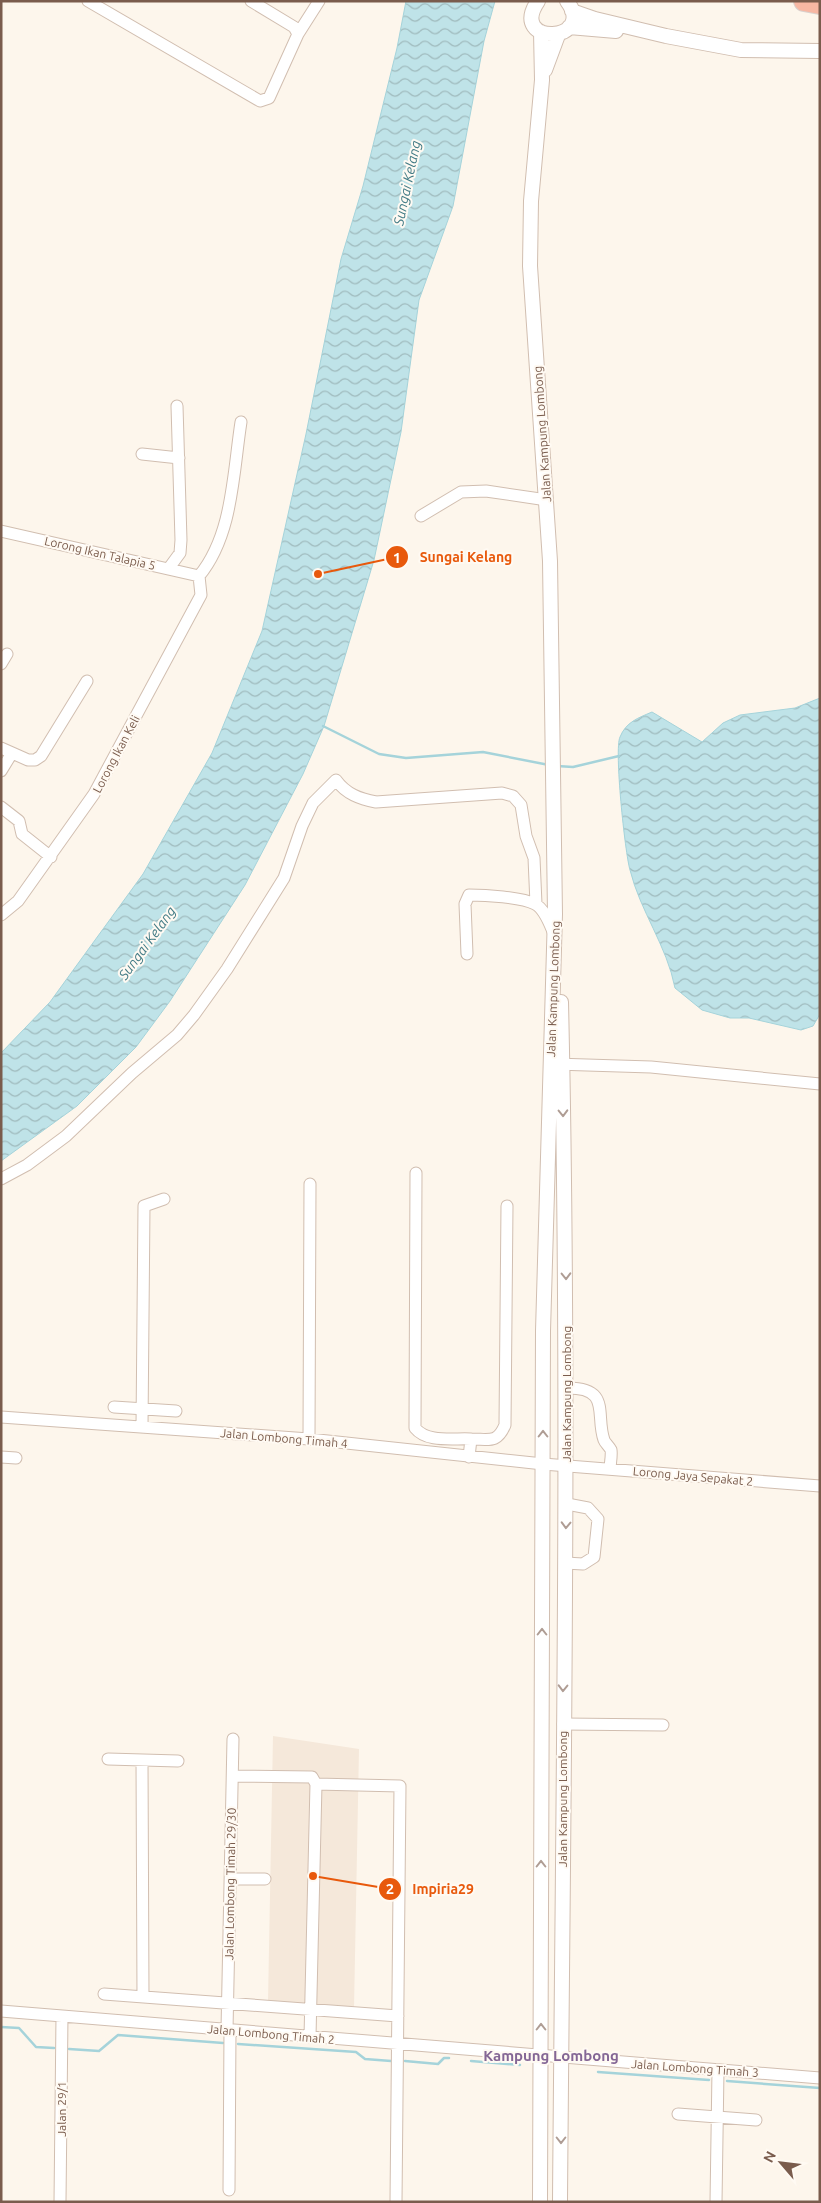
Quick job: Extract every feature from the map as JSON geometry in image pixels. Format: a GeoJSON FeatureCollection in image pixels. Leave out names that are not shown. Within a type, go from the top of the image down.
{"type":"FeatureCollection","features":[{"type":"Feature","properties":{"kind":"highway"},"geometry":{"type":"LineString","coordinates":[[804,1],[820,4]]}},
{"type":"Feature","properties":{"kind":"street"},"geometry":{"type":"LineString","coordinates":[[88,1],[260,101],[268,98],[298,34],[319,1]]}},
{"type":"Feature","properties":{"kind":"street"},"geometry":{"type":"LineString","coordinates":[[251,1],[294,27],[298,34]]}},
{"type":"Feature","properties":{"kind":"street"},"geometry":{"type":"LineString","coordinates":[[534,3],[534,24],[541,32],[542,80]]}},
{"type":"Feature","properties":{"kind":"street"},"geometry":{"type":"LineString","coordinates":[[542,80],[564,31],[569,4],[595,19],[666,36],[741,50],[820,51]]}},
{"type":"Feature","properties":{"kind":"street"},"geometry":{"type":"LineString","coordinates":[[541,32],[564,31],[666,36]]}},
{"type":"Feature","properties":{"kind":"street","name":"Jalan Kampung Lombong"},"geometry":{"type":"LineString","coordinates":[[542,80],[531,201],[530,266],[547,500],[554,789],[554,934],[566,1388],[567,1504],[563,1724],[560,2202]]}},
{"type":"Feature","properties":{"kind":"street"},"geometry":{"type":"LineString","coordinates":[[169,568],[180,552],[177,406]]}},
{"type":"Feature","properties":{"kind":"street"},"geometry":{"type":"LineString","coordinates":[[199,576],[213,560],[219,544],[229,500],[241,422]]}},
{"type":"Feature","properties":{"kind":"street"},"geometry":{"type":"LineString","coordinates":[[142,454],[179,458]]}},
{"type":"Feature","properties":{"kind":"street"},"geometry":{"type":"LineString","coordinates":[[421,516],[462,492],[486,491],[547,500]]}},
{"type":"Feature","properties":{"kind":"street","name":"Lorong Ikan Talapia 5"},"geometry":{"type":"LineString","coordinates":[[1,531],[199,576]]}},
{"type":"Feature","properties":{"kind":"street","name":"Lorong Ikan Keli"},"geometry":{"type":"LineString","coordinates":[[1,916],[18,901],[94,794],[201,595],[199,576]]}},
{"type":"Feature","properties":{"kind":"street"},"geometry":{"type":"LineString","coordinates":[[1,771],[7,750],[28,760],[36,760],[40,756],[86,681]]}},
{"type":"Feature","properties":{"kind":"street"},"geometry":{"type":"LineString","coordinates":[[1,1179],[27,1165],[66,1136],[132,1073],[177,1035],[194,1016],[284,878],[312,803],[336,780],[341,787],[360,799],[376,802],[502,793],[513,796],[521,805],[526,836],[534,858],[536,904],[545,915],[554,934]]}},
{"type":"Feature","properties":{"kind":"street"},"geometry":{"type":"LineString","coordinates":[[1,806],[18,822],[22,834],[51,857]]}},
{"type":"Feature","properties":{"kind":"street"},"geometry":{"type":"LineString","coordinates":[[467,954],[465,904],[469,895],[491,894],[536,904]]}},
{"type":"Feature","properties":{"kind":"street","name":"Jalan Kampung Lombong"},"geometry":{"type":"LineString","coordinates":[[540,2202],[543,1321],[557,1064],[560,947],[555,914]]}},
{"type":"Feature","properties":{"kind":"street"},"geometry":{"type":"LineString","coordinates":[[557,1064],[652,1067],[820,1084]]}},
{"type":"Feature","properties":{"kind":"street"},"geometry":{"type":"LineString","coordinates":[[416,1173],[415,1428],[420,1434],[429,1437],[496,1439],[500,1436],[505,1425],[507,1206]]}},
{"type":"Feature","properties":{"kind":"street"},"geometry":{"type":"LineString","coordinates":[[309,1439],[310,1184]]}},
{"type":"Feature","properties":{"kind":"street"},"geometry":{"type":"LineString","coordinates":[[142,1427],[144,1206],[164,1199]]}},
{"type":"Feature","properties":{"kind":"street"},"geometry":{"type":"LineString","coordinates":[[566,1388],[584,1390],[591,1394],[600,1404],[604,1440],[611,1450],[610,1469]]}},
{"type":"Feature","properties":{"kind":"street"},"geometry":{"type":"LineString","coordinates":[[114,1407],[176,1411]]}},
{"type":"Feature","properties":{"kind":"street","name":"Jalan Lombong Timah 4"},"geometry":{"type":"LineString","coordinates":[[1,1417],[309,1439],[566,1466]]}},
{"type":"Feature","properties":{"kind":"street"},"geometry":{"type":"LineString","coordinates":[[469,1457],[471,1439]]}},
{"type":"Feature","properties":{"kind":"street"},"geometry":{"type":"LineString","coordinates":[[1,1457],[16,1458]]}},
{"type":"Feature","properties":{"kind":"street","name":"Lorong Jaya Sepakat 2"},"geometry":{"type":"LineString","coordinates":[[566,1466],[820,1486]]}},
{"type":"Feature","properties":{"kind":"street"},"geometry":{"type":"LineString","coordinates":[[565,1563],[584,1564],[594,1556],[598,1518],[588,1508],[567,1504]]}},
{"type":"Feature","properties":{"kind":"street"},"geometry":{"type":"LineString","coordinates":[[563,1724],[663,1725]]}},
{"type":"Feature","properties":{"kind":"street","name":"Jalan Lombong Timah 29/30"},"geometry":{"type":"LineString","coordinates":[[229,2190],[228,2003],[233,1739]]}},
{"type":"Feature","properties":{"kind":"street"},"geometry":{"type":"LineString","coordinates":[[108,1759],[178,1761]]}},
{"type":"Feature","properties":{"kind":"street"},"geometry":{"type":"LineString","coordinates":[[142,1760],[143,1997]]}},
{"type":"Feature","properties":{"kind":"street"},"geometry":{"type":"LineString","coordinates":[[233,1776],[312,1777],[316,1784],[310,2037]]}},
{"type":"Feature","properties":{"kind":"street"},"geometry":{"type":"LineString","coordinates":[[316,1784],[400,1786],[398,2016],[396,2044],[396,2202]]}},
{"type":"Feature","properties":{"kind":"street"},"geometry":{"type":"LineString","coordinates":[[230,1879],[265,1879]]}},
{"type":"Feature","properties":{"kind":"street"},"geometry":{"type":"LineString","coordinates":[[104,1994],[312,2008],[398,2016]]}},
{"type":"Feature","properties":{"kind":"street","name":"Jalan Lombong Timah 2"},"geometry":{"type":"LineString","coordinates":[[1,2011],[541,2056]]}},
{"type":"Feature","properties":{"kind":"street","name":"Jalan 29/1"},"geometry":{"type":"LineString","coordinates":[[60,2202],[62,2016]]}},
{"type":"Feature","properties":{"kind":"street","name":"Jalan Lombong Timah 3"},"geometry":{"type":"LineString","coordinates":[[541,2056],[820,2078]]}},
{"type":"Feature","properties":{"kind":"street"},"geometry":{"type":"LineString","coordinates":[[716,2202],[718,2070]]}},
{"type":"Feature","properties":{"kind":"street"},"geometry":{"type":"LineString","coordinates":[[678,2114],[756,2120]]}},
{"type":"Feature","properties":{"kind":"shaded area"},"geometry":{"type":"Polygon","coordinates":[[[273,1736],[359,1749],[354,2008],[268,2002],[273,1736]]]}},
{"type":"Feature","properties":{"kind":"water"},"geometry":{"type":"Polygon","coordinates":[[[406,1],[495,1],[484,41],[453,206],[419,300],[401,432],[374,560],[324,726],[303,774],[245,885],[170,1001],[136,1047],[77,1106],[1,1161],[1,1053],[50,1002],[143,874],[212,753],[262,631],[306,434],[341,259],[363,186],[397,48],[406,1]]]}},
{"type":"Feature","properties":{"kind":"water"},"geometry":{"type":"Polygon","coordinates":[[[820,698],[820,1014],[813,1026],[801,1030],[749,1018],[730,1018],[702,1010],[675,988],[666,958],[634,885],[623,824],[618,760],[620,737],[629,724],[652,712],[702,742],[723,723],[740,715],[795,708],[820,698]]]}},
{"type":"Feature","properties":{"kind":"waterway"},"geometry":{"type":"LineString","coordinates":[[323,726],[379,754],[406,758],[483,752],[549,765]]}},
{"type":"Feature","properties":{"kind":"waterway"},"geometry":{"type":"LineString","coordinates":[[557,766],[573,767],[619,756]]}},
{"type":"Feature","properties":{"kind":"waterway"},"geometry":{"type":"LineString","coordinates":[[1,2027],[19,2028],[36,2047],[54,2048]]}},
{"type":"Feature","properties":{"kind":"waterway"},"geometry":{"type":"LineString","coordinates":[[69,2049],[99,2051],[118,2035],[223,2043]]}},
{"type":"Feature","properties":{"kind":"waterway"},"geometry":{"type":"LineString","coordinates":[[238,2044],[356,2052],[365,2059],[391,2061]]}},
{"type":"Feature","properties":{"kind":"waterway"},"geometry":{"type":"LineString","coordinates":[[405,2061],[438,2064],[444,2058],[449,2058]]}},
{"type":"Feature","properties":{"kind":"waterway"},"geometry":{"type":"LineString","coordinates":[[471,2061],[520,2065]]}},
{"type":"Feature","properties":{"kind":"waterway"},"geometry":{"type":"LineString","coordinates":[[598,2072],[709,2080]]}},
{"type":"Feature","properties":{"kind":"waterway"},"geometry":{"type":"LineString","coordinates":[[727,2081],[820,2088]]}},
{"type":"Feature","properties":{"kind":"place","name":"Sungai Kelang"},"geometry":{"type":"Point","coordinates":[318,574]}},
{"type":"Feature","properties":{"kind":"place","name":"Impiria29"},"geometry":{"type":"Point","coordinates":[313,1876]}},
{"type":"Feature","properties":{"kind":"district","name":"Kampung Lombong"},"geometry":{"type":"Point","coordinates":[551,2055]}}]}
